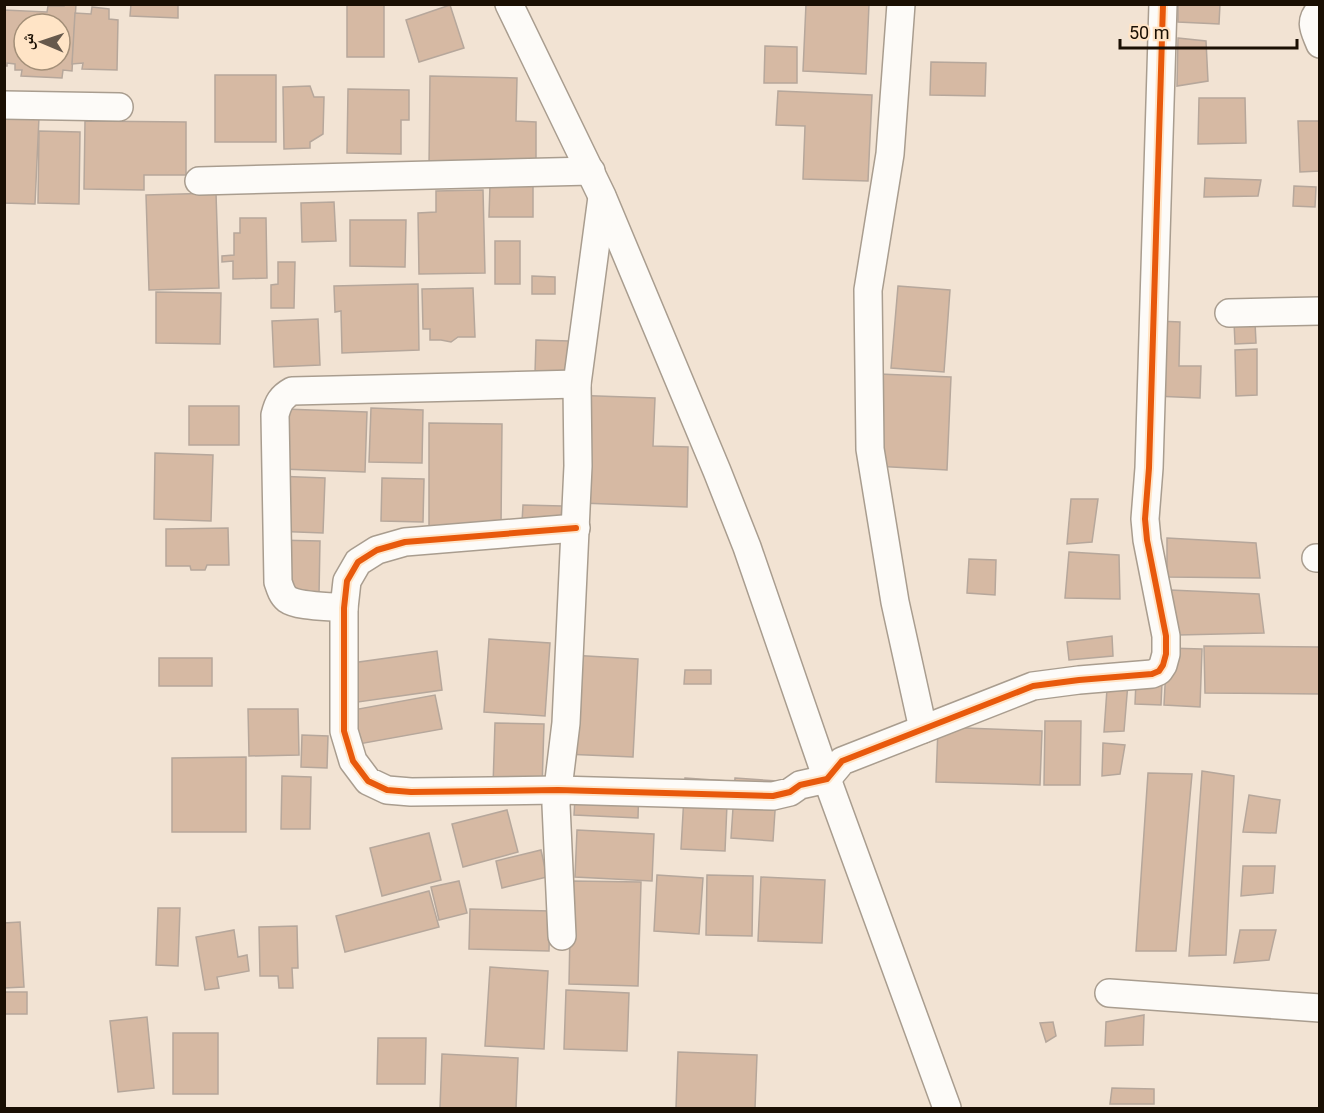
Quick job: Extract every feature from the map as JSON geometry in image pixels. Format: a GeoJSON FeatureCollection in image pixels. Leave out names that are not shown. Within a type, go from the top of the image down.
{"type":"FeatureCollection","features":[{"type":"Feature","properties":{"kind":"street"},"geometry":{"type":"LineString","coordinates":[[509,4],[602,196],[747,547],[827,778],[947,1108]]}},
{"type":"Feature","properties":{"kind":"street"},"geometry":{"type":"LineString","coordinates":[[901,4],[890,154],[868,290],[870,449],[895,602],[923,729]]}},
{"type":"Feature","properties":{"kind":"street"},"geometry":{"type":"LineString","coordinates":[[576,528],[405,542],[377,550],[358,562],[347,581],[344,608],[344,731],[353,761],[368,781],[387,790],[411,792],[558,790],[773,796],[790,792],[800,784],[827,778],[842,760],[1033,686],[1152,674],[1159,671],[1166,654],[1166,636],[1145,519],[1149,468],[1163,4]]}},
{"type":"Feature","properties":{"kind":"street"},"geometry":{"type":"LineString","coordinates":[[1320,10],[1312,19],[1320,44]]}},
{"type":"Feature","properties":{"kind":"street"},"geometry":{"type":"LineString","coordinates":[[4,105],[119,107]]}},
{"type":"Feature","properties":{"kind":"street"},"geometry":{"type":"LineString","coordinates":[[199,180],[591,171]]}},
{"type":"Feature","properties":{"kind":"street"},"geometry":{"type":"LineString","coordinates":[[562,936],[556,805],[566,723],[576,528],[579,466],[577,384],[602,196]]}},
{"type":"Feature","properties":{"kind":"street"},"geometry":{"type":"LineString","coordinates":[[1229,313],[1320,311]]}},
{"type":"Feature","properties":{"kind":"street"},"geometry":{"type":"LineString","coordinates":[[344,608],[299,604],[288,600],[282,593],[278,582],[275,415],[277,405],[283,396],[292,392],[577,384]]}},
{"type":"Feature","properties":{"kind":"street"},"geometry":{"type":"LineString","coordinates":[[1109,993],[1320,1008]]}},
{"type":"Feature","properties":{"kind":"building"},"geometry":{"type":"Polygon","coordinates":[[[76,4],[72,71],[72,12],[47,12],[48,6],[76,4]]]}},
{"type":"Feature","properties":{"kind":"building"},"geometry":{"type":"Polygon","coordinates":[[[131,4],[178,4],[178,18],[130,16],[131,4]]]}},
{"type":"Feature","properties":{"kind":"building"},"geometry":{"type":"Polygon","coordinates":[[[347,4],[384,4],[384,57],[347,57],[347,4]]]}},
{"type":"Feature","properties":{"kind":"building"},"geometry":{"type":"Polygon","coordinates":[[[806,4],[869,4],[866,74],[803,71],[806,4]]]}},
{"type":"Feature","properties":{"kind":"building"},"geometry":{"type":"Polygon","coordinates":[[[1178,4],[1220,4],[1219,24],[1178,22],[1178,4]]]}},
{"type":"Feature","properties":{"kind":"building"},"geometry":{"type":"Polygon","coordinates":[[[450,5],[464,48],[419,62],[406,20],[450,5]]]}},
{"type":"Feature","properties":{"kind":"building"},"geometry":{"type":"Polygon","coordinates":[[[92,7],[109,9],[109,19],[118,20],[117,70],[82,69],[83,63],[72,64],[75,13],[91,14],[92,7]]]}},
{"type":"Feature","properties":{"kind":"building"},"geometry":{"type":"Polygon","coordinates":[[[4,10],[47,12],[12,12],[12,64],[7,63],[7,66],[4,66],[4,10]]]}},
{"type":"Feature","properties":{"kind":"building"},"geometry":{"type":"Polygon","coordinates":[[[1178,38],[1206,41],[1208,81],[1177,86],[1178,38]]]}},
{"type":"Feature","properties":{"kind":"building"},"geometry":{"type":"Polygon","coordinates":[[[765,46],[797,47],[797,83],[764,83],[765,46]]]}},
{"type":"Feature","properties":{"kind":"building"},"geometry":{"type":"Polygon","coordinates":[[[931,62],[986,63],[985,96],[930,95],[931,62]]]}},
{"type":"Feature","properties":{"kind":"building"},"geometry":{"type":"Polygon","coordinates":[[[22,72],[63,72],[62,78],[21,76],[22,72]]]}},
{"type":"Feature","properties":{"kind":"building"},"geometry":{"type":"Polygon","coordinates":[[[215,75],[276,75],[276,142],[215,142],[215,75]]]}},
{"type":"Feature","properties":{"kind":"building"},"geometry":{"type":"Polygon","coordinates":[[[430,76],[517,78],[516,121],[536,122],[536,168],[429,167],[430,76]]]}},
{"type":"Feature","properties":{"kind":"building"},"geometry":{"type":"Polygon","coordinates":[[[310,86],[314,97],[324,97],[323,134],[310,142],[310,148],[284,149],[283,87],[310,86]]]}},
{"type":"Feature","properties":{"kind":"building"},"geometry":{"type":"Polygon","coordinates":[[[348,89],[409,90],[409,120],[401,120],[401,154],[347,153],[348,89]]]}},
{"type":"Feature","properties":{"kind":"building"},"geometry":{"type":"Polygon","coordinates":[[[778,91],[872,95],[868,181],[803,179],[805,126],[776,125],[778,91]]]}},
{"type":"Feature","properties":{"kind":"building"},"geometry":{"type":"Polygon","coordinates":[[[1199,98],[1245,98],[1246,143],[1198,144],[1199,98]]]}},
{"type":"Feature","properties":{"kind":"building"},"geometry":{"type":"Polygon","coordinates":[[[4,116],[39,117],[35,204],[4,203],[4,116]]]}},
{"type":"Feature","properties":{"kind":"building"},"geometry":{"type":"Polygon","coordinates":[[[85,121],[186,122],[186,175],[144,175],[144,190],[84,189],[85,121]]]}},
{"type":"Feature","properties":{"kind":"building"},"geometry":{"type":"Polygon","coordinates":[[[1298,121],[1320,121],[1320,171],[1300,172],[1298,121]]]}},
{"type":"Feature","properties":{"kind":"building"},"geometry":{"type":"Polygon","coordinates":[[[39,131],[80,132],[79,204],[38,203],[39,131]]]}},
{"type":"Feature","properties":{"kind":"building"},"geometry":{"type":"Polygon","coordinates":[[[1205,178],[1261,180],[1258,196],[1204,197],[1205,178]]]}},
{"type":"Feature","properties":{"kind":"building"},"geometry":{"type":"Polygon","coordinates":[[[490,184],[533,185],[533,217],[489,217],[490,184]]]}},
{"type":"Feature","properties":{"kind":"building"},"geometry":{"type":"Polygon","coordinates":[[[1294,186],[1316,187],[1315,207],[1293,206],[1294,186]]]}},
{"type":"Feature","properties":{"kind":"building"},"geometry":{"type":"Polygon","coordinates":[[[483,190],[485,273],[419,274],[418,213],[436,212],[436,191],[483,190]]]}},
{"type":"Feature","properties":{"kind":"building"},"geometry":{"type":"Polygon","coordinates":[[[216,193],[219,288],[149,290],[146,195],[216,193]]]}},
{"type":"Feature","properties":{"kind":"building"},"geometry":{"type":"Polygon","coordinates":[[[334,202],[336,241],[302,242],[301,203],[334,202]]]}},
{"type":"Feature","properties":{"kind":"building"},"geometry":{"type":"Polygon","coordinates":[[[240,218],[266,218],[267,278],[233,279],[233,261],[222,262],[222,256],[234,255],[234,233],[240,233],[240,218]]]}},
{"type":"Feature","properties":{"kind":"building"},"geometry":{"type":"Polygon","coordinates":[[[350,220],[406,220],[405,267],[350,266],[350,220]]]}},
{"type":"Feature","properties":{"kind":"building"},"geometry":{"type":"Polygon","coordinates":[[[495,241],[520,241],[520,284],[495,284],[495,241]]]}},
{"type":"Feature","properties":{"kind":"building"},"geometry":{"type":"Polygon","coordinates":[[[278,262],[295,262],[294,308],[271,308],[271,285],[278,284],[278,262]]]}},
{"type":"Feature","properties":{"kind":"building"},"geometry":{"type":"Polygon","coordinates":[[[532,276],[555,277],[555,294],[532,294],[532,276]]]}},
{"type":"Feature","properties":{"kind":"building"},"geometry":{"type":"Polygon","coordinates":[[[418,284],[419,350],[342,353],[341,311],[335,312],[334,286],[418,284]]]}},
{"type":"Feature","properties":{"kind":"building"},"geometry":{"type":"Polygon","coordinates":[[[898,286],[950,290],[944,372],[891,368],[898,286]]]}},
{"type":"Feature","properties":{"kind":"building"},"geometry":{"type":"Polygon","coordinates":[[[473,288],[475,337],[458,337],[451,342],[430,340],[430,329],[423,329],[422,289],[473,288]]]}},
{"type":"Feature","properties":{"kind":"building"},"geometry":{"type":"Polygon","coordinates":[[[156,292],[221,293],[220,344],[156,343],[156,292]]]}},
{"type":"Feature","properties":{"kind":"building"},"geometry":{"type":"Polygon","coordinates":[[[318,319],[320,365],[274,367],[272,321],[318,319]]]}},
{"type":"Feature","properties":{"kind":"building"},"geometry":{"type":"Polygon","coordinates":[[[1157,321],[1180,322],[1179,366],[1201,366],[1200,398],[1154,396],[1157,321]]]}},
{"type":"Feature","properties":{"kind":"building"},"geometry":{"type":"Polygon","coordinates":[[[1234,322],[1255,322],[1256,343],[1235,344],[1234,322]]]}},
{"type":"Feature","properties":{"kind":"building"},"geometry":{"type":"Polygon","coordinates":[[[536,340],[569,341],[568,374],[535,373],[536,340]]]}},
{"type":"Feature","properties":{"kind":"building"},"geometry":{"type":"Polygon","coordinates":[[[1257,349],[1257,395],[1236,396],[1235,350],[1257,349]]]}},
{"type":"Feature","properties":{"kind":"building"},"geometry":{"type":"Polygon","coordinates":[[[879,374],[951,377],[947,470],[874,466],[879,374]]]}},
{"type":"Feature","properties":{"kind":"building"},"geometry":{"type":"Polygon","coordinates":[[[569,395],[655,398],[653,446],[688,447],[687,507],[581,503],[569,395]]]}},
{"type":"Feature","properties":{"kind":"building"},"geometry":{"type":"Polygon","coordinates":[[[189,406],[239,406],[239,445],[189,445],[189,406]]]}},
{"type":"Feature","properties":{"kind":"building"},"geometry":{"type":"Polygon","coordinates":[[[371,408],[423,410],[422,463],[369,462],[371,408]]]}},
{"type":"Feature","properties":{"kind":"building"},"geometry":{"type":"Polygon","coordinates":[[[284,409],[367,412],[365,472],[281,469],[284,409]]]}},
{"type":"Feature","properties":{"kind":"building"},"geometry":{"type":"Polygon","coordinates":[[[429,423],[502,424],[501,527],[429,527],[429,423]]]}},
{"type":"Feature","properties":{"kind":"building"},"geometry":{"type":"Polygon","coordinates":[[[155,453],[213,455],[211,521],[154,519],[155,453]]]}},
{"type":"Feature","properties":{"kind":"building"},"geometry":{"type":"Polygon","coordinates":[[[275,476],[325,478],[323,533],[272,531],[275,476]]]}},
{"type":"Feature","properties":{"kind":"building"},"geometry":{"type":"Polygon","coordinates":[[[382,478],[424,479],[423,522],[381,521],[382,478]]]}},
{"type":"Feature","properties":{"kind":"building"},"geometry":{"type":"Polygon","coordinates":[[[1071,499],[1098,499],[1092,542],[1067,544],[1071,499]]]}},
{"type":"Feature","properties":{"kind":"building"},"geometry":{"type":"Polygon","coordinates":[[[523,505],[562,506],[561,523],[522,522],[523,505]]]}},
{"type":"Feature","properties":{"kind":"building"},"geometry":{"type":"Polygon","coordinates":[[[228,528],[229,565],[207,565],[205,570],[191,570],[190,566],[166,566],[166,529],[228,528]]]}},
{"type":"Feature","properties":{"kind":"building"},"geometry":{"type":"Polygon","coordinates":[[[1167,538],[1256,543],[1260,578],[1167,577],[1167,538]]]}},
{"type":"Feature","properties":{"kind":"building"},"geometry":{"type":"Polygon","coordinates":[[[274,540],[320,541],[319,595],[273,594],[274,540]]]}},
{"type":"Feature","properties":{"kind":"building"},"geometry":{"type":"Polygon","coordinates":[[[1069,552],[1119,555],[1120,599],[1065,598],[1069,552]]]}},
{"type":"Feature","properties":{"kind":"building"},"geometry":{"type":"Polygon","coordinates":[[[969,559],[996,560],[995,595],[967,593],[969,559]]]}},
{"type":"Feature","properties":{"kind":"building"},"geometry":{"type":"Polygon","coordinates":[[[1170,590],[1259,594],[1264,633],[1178,635],[1170,590]]]}},
{"type":"Feature","properties":{"kind":"building"},"geometry":{"type":"Polygon","coordinates":[[[1112,636],[1113,656],[1069,660],[1067,642],[1112,636]]]}},
{"type":"Feature","properties":{"kind":"building"},"geometry":{"type":"Polygon","coordinates":[[[489,639],[550,643],[545,716],[484,712],[489,639]]]}},
{"type":"Feature","properties":{"kind":"building"},"geometry":{"type":"Polygon","coordinates":[[[1204,646],[1320,647],[1320,694],[1205,693],[1204,646]]]}},
{"type":"Feature","properties":{"kind":"building"},"geometry":{"type":"Polygon","coordinates":[[[1167,648],[1202,649],[1200,707],[1164,705],[1167,648]]]}},
{"type":"Feature","properties":{"kind":"building"},"geometry":{"type":"Polygon","coordinates":[[[437,651],[442,690],[358,702],[352,663],[437,651]]]}},
{"type":"Feature","properties":{"kind":"building"},"geometry":{"type":"Polygon","coordinates":[[[570,655],[638,659],[633,757],[564,754],[570,655]]]}},
{"type":"Feature","properties":{"kind":"building"},"geometry":{"type":"Polygon","coordinates":[[[159,658],[212,658],[212,686],[159,686],[159,658]]]}},
{"type":"Feature","properties":{"kind":"building"},"geometry":{"type":"Polygon","coordinates":[[[685,670],[711,670],[711,684],[684,684],[685,670]]]}},
{"type":"Feature","properties":{"kind":"building"},"geometry":{"type":"Polygon","coordinates":[[[1136,681],[1162,682],[1161,705],[1135,704],[1136,681]]]}},
{"type":"Feature","properties":{"kind":"building"},"geometry":{"type":"Polygon","coordinates":[[[1128,683],[1124,731],[1104,732],[1107,689],[1128,683]]]}},
{"type":"Feature","properties":{"kind":"building"},"geometry":{"type":"Polygon","coordinates":[[[435,695],[442,729],[359,744],[353,710],[435,695]]]}},
{"type":"Feature","properties":{"kind":"building"},"geometry":{"type":"Polygon","coordinates":[[[248,709],[298,709],[299,755],[249,756],[248,709]]]}},
{"type":"Feature","properties":{"kind":"building"},"geometry":{"type":"Polygon","coordinates":[[[1045,721],[1081,721],[1080,785],[1044,785],[1045,721]]]}},
{"type":"Feature","properties":{"kind":"building"},"geometry":{"type":"Polygon","coordinates":[[[495,723],[544,724],[542,788],[493,786],[495,723]]]}},
{"type":"Feature","properties":{"kind":"building"},"geometry":{"type":"Polygon","coordinates":[[[938,727],[1042,731],[1040,785],[936,782],[938,727]]]}},
{"type":"Feature","properties":{"kind":"building"},"geometry":{"type":"Polygon","coordinates":[[[302,735],[328,736],[327,768],[301,767],[302,735]]]}},
{"type":"Feature","properties":{"kind":"building"},"geometry":{"type":"Polygon","coordinates":[[[1103,743],[1125,745],[1120,774],[1102,776],[1103,743]]]}},
{"type":"Feature","properties":{"kind":"building"},"geometry":{"type":"Polygon","coordinates":[[[246,757],[246,832],[172,832],[172,758],[246,757]]]}},
{"type":"Feature","properties":{"kind":"building"},"geometry":{"type":"Polygon","coordinates":[[[1202,771],[1234,776],[1226,955],[1189,956],[1202,771]]]}},
{"type":"Feature","properties":{"kind":"building"},"geometry":{"type":"Polygon","coordinates":[[[1148,773],[1192,774],[1176,951],[1136,951],[1148,773]]]}},
{"type":"Feature","properties":{"kind":"building"},"geometry":{"type":"Polygon","coordinates":[[[282,776],[311,777],[310,829],[281,829],[282,776]]]}},
{"type":"Feature","properties":{"kind":"building"},"geometry":{"type":"Polygon","coordinates":[[[685,778],[728,781],[725,851],[681,849],[685,778]]]}},
{"type":"Feature","properties":{"kind":"building"},"geometry":{"type":"Polygon","coordinates":[[[735,778],[777,781],[773,841],[731,838],[735,778]]]}},
{"type":"Feature","properties":{"kind":"building"},"geometry":{"type":"Polygon","coordinates":[[[576,781],[639,783],[638,818],[574,815],[576,781]]]}},
{"type":"Feature","properties":{"kind":"building"},"geometry":{"type":"Polygon","coordinates":[[[1249,795],[1280,800],[1276,833],[1243,832],[1249,795]]]}},
{"type":"Feature","properties":{"kind":"building"},"geometry":{"type":"Polygon","coordinates":[[[507,810],[518,852],[463,867],[452,824],[507,810]]]}},
{"type":"Feature","properties":{"kind":"building"},"geometry":{"type":"Polygon","coordinates":[[[577,830],[654,834],[652,881],[575,877],[577,830]]]}},
{"type":"Feature","properties":{"kind":"building"},"geometry":{"type":"Polygon","coordinates":[[[429,833],[441,880],[382,896],[370,848],[429,833]]]}},
{"type":"Feature","properties":{"kind":"building"},"geometry":{"type":"Polygon","coordinates":[[[541,850],[547,877],[502,888],[496,861],[541,850]]]}},
{"type":"Feature","properties":{"kind":"building"},"geometry":{"type":"Polygon","coordinates":[[[1243,866],[1275,866],[1273,893],[1241,896],[1243,866]]]}},
{"type":"Feature","properties":{"kind":"building"},"geometry":{"type":"Polygon","coordinates":[[[657,875],[703,878],[699,934],[654,931],[657,875]]]}},
{"type":"Feature","properties":{"kind":"building"},"geometry":{"type":"Polygon","coordinates":[[[707,875],[753,876],[752,936],[706,935],[707,875]]]}},
{"type":"Feature","properties":{"kind":"building"},"geometry":{"type":"Polygon","coordinates":[[[761,877],[825,880],[822,943],[758,941],[761,877]]]}},
{"type":"Feature","properties":{"kind":"building"},"geometry":{"type":"Polygon","coordinates":[[[459,881],[467,913],[439,920],[431,887],[459,881]]]}},
{"type":"Feature","properties":{"kind":"building"},"geometry":{"type":"Polygon","coordinates":[[[571,881],[641,882],[638,986],[569,984],[571,881]]]}},
{"type":"Feature","properties":{"kind":"building"},"geometry":{"type":"Polygon","coordinates":[[[429,891],[439,927],[345,952],[336,916],[429,891]]]}},
{"type":"Feature","properties":{"kind":"building"},"geometry":{"type":"Polygon","coordinates":[[[158,908],[180,908],[178,966],[156,965],[158,908]]]}},
{"type":"Feature","properties":{"kind":"building"},"geometry":{"type":"Polygon","coordinates":[[[470,909],[550,911],[549,951],[469,949],[470,909]]]}},
{"type":"Feature","properties":{"kind":"building"},"geometry":{"type":"Polygon","coordinates":[[[20,922],[24,987],[4,988],[4,923],[20,922]]]}},
{"type":"Feature","properties":{"kind":"building"},"geometry":{"type":"Polygon","coordinates":[[[297,926],[298,968],[292,968],[293,988],[279,988],[278,976],[260,976],[259,927],[297,926]]]}},
{"type":"Feature","properties":{"kind":"building"},"geometry":{"type":"Polygon","coordinates":[[[234,930],[238,957],[247,955],[249,971],[217,977],[219,988],[205,990],[196,937],[234,930]]]}},
{"type":"Feature","properties":{"kind":"building"},"geometry":{"type":"Polygon","coordinates":[[[1240,930],[1276,930],[1269,960],[1234,963],[1240,930]]]}},
{"type":"Feature","properties":{"kind":"building"},"geometry":{"type":"Polygon","coordinates":[[[490,967],[548,971],[544,1049],[485,1046],[490,967]]]}},
{"type":"Feature","properties":{"kind":"building"},"geometry":{"type":"Polygon","coordinates":[[[566,990],[629,993],[627,1051],[564,1049],[566,990]]]}},
{"type":"Feature","properties":{"kind":"building"},"geometry":{"type":"Polygon","coordinates":[[[4,992],[27,992],[27,1014],[4,1014],[4,992]]]}},
{"type":"Feature","properties":{"kind":"building"},"geometry":{"type":"Polygon","coordinates":[[[1144,1015],[1143,1045],[1105,1046],[1106,1022],[1144,1015]]]}},
{"type":"Feature","properties":{"kind":"building"},"geometry":{"type":"Polygon","coordinates":[[[147,1017],[154,1088],[118,1092],[110,1021],[147,1017]]]}},
{"type":"Feature","properties":{"kind":"building"},"geometry":{"type":"Polygon","coordinates":[[[1053,1022],[1056,1036],[1046,1042],[1040,1023],[1053,1022]]]}},
{"type":"Feature","properties":{"kind":"building"},"geometry":{"type":"Polygon","coordinates":[[[173,1033],[218,1033],[218,1094],[173,1094],[173,1033]]]}},
{"type":"Feature","properties":{"kind":"building"},"geometry":{"type":"Polygon","coordinates":[[[378,1038],[426,1038],[425,1084],[377,1084],[378,1038]]]}},
{"type":"Feature","properties":{"kind":"building"},"geometry":{"type":"Polygon","coordinates":[[[678,1052],[757,1055],[755,1108],[676,1108],[678,1052]]]}},
{"type":"Feature","properties":{"kind":"building"},"geometry":{"type":"Polygon","coordinates":[[[442,1054],[518,1058],[516,1108],[440,1108],[442,1054]]]}},
{"type":"Feature","properties":{"kind":"building"},"geometry":{"type":"Polygon","coordinates":[[[1112,1088],[1154,1089],[1154,1104],[1110,1104],[1112,1088]]]}},
{"type":"Feature","properties":{"kind":"cycle path"},"geometry":{"type":"LineString","coordinates":[[576,528],[405,542],[377,550],[358,562],[347,581],[344,608],[344,731],[353,761],[368,781],[387,790],[411,792],[558,790],[773,796],[790,792],[800,785],[827,779],[842,761],[1033,686],[1152,674],[1159,671],[1166,654],[1166,636],[1145,519],[1149,468],[1163,4]]}}]}
